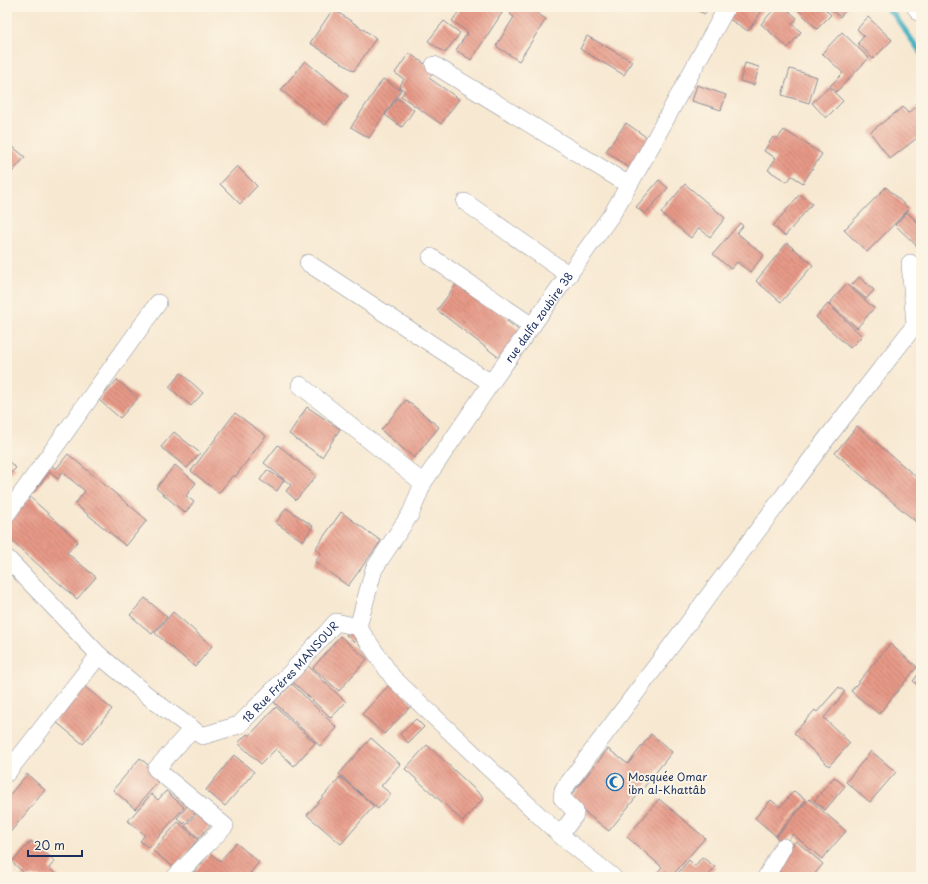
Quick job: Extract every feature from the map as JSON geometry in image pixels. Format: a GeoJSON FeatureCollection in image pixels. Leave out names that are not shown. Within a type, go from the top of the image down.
{"type":"FeatureCollection","features":[{"type":"Feature","properties":{"kind":"street","name":"rue dalfa zoubire 38"},"geometry":{"type":"LineString","coordinates":[[358,627],[374,569],[411,513],[423,483],[491,383],[612,214],[630,185],[726,7]]}},
{"type":"Feature","properties":{"kind":"street"},"geometry":{"type":"LineString","coordinates":[[915,7],[921,14]]}},
{"type":"Feature","properties":{"kind":"street"},"geometry":{"type":"LineString","coordinates":[[434,65],[630,185]]}},
{"type":"Feature","properties":{"kind":"street"},"geometry":{"type":"LineString","coordinates":[[465,202],[569,275]]}},
{"type":"Feature","properties":{"kind":"street"},"geometry":{"type":"LineString","coordinates":[[431,257],[532,326]]}},
{"type":"Feature","properties":{"kind":"street"},"geometry":{"type":"LineString","coordinates":[[308,263],[491,383]]}},
{"type":"Feature","properties":{"kind":"street"},"geometry":{"type":"LineString","coordinates":[[560,834],[575,815],[575,811],[562,798],[563,790],[827,438],[915,325],[910,263]]}},
{"type":"Feature","properties":{"kind":"street"},"geometry":{"type":"LineString","coordinates":[[7,514],[158,304]]}},
{"type":"Feature","properties":{"kind":"street"},"geometry":{"type":"LineString","coordinates":[[300,385],[423,483]]}},
{"type":"Feature","properties":{"kind":"street","name":"18 Rue Fréres MANSOUR"},"geometry":{"type":"LineString","coordinates":[[7,558],[99,655],[153,700],[202,736],[239,725],[295,668],[336,622],[358,627],[392,678],[560,834],[613,877]]}},
{"type":"Feature","properties":{"kind":"street"},"geometry":{"type":"LineString","coordinates":[[7,773],[99,655]]}},
{"type":"Feature","properties":{"kind":"street"},"geometry":{"type":"LineString","coordinates":[[175,877],[225,826],[156,769],[192,729]]}},
{"type":"Feature","properties":{"kind":"street"},"geometry":{"type":"LineString","coordinates":[[766,877],[783,847]]}},
{"type":"Feature","properties":{"kind":"building"},"geometry":{"type":"Polygon","coordinates":[[[462,7],[506,7],[471,60],[456,50],[468,32],[452,21],[462,7]]]}},
{"type":"Feature","properties":{"kind":"building"},"geometry":{"type":"Polygon","coordinates":[[[514,7],[542,7],[538,14],[546,19],[519,61],[496,46],[514,17],[510,14],[514,7]]]}},
{"type":"Feature","properties":{"kind":"building"},"geometry":{"type":"Polygon","coordinates":[[[694,7],[710,7],[704,14],[694,7]]]}},
{"type":"Feature","properties":{"kind":"building"},"geometry":{"type":"Polygon","coordinates":[[[732,7],[757,7],[762,11],[748,31],[726,17],[732,7]]]}},
{"type":"Feature","properties":{"kind":"building"},"geometry":{"type":"Polygon","coordinates":[[[776,7],[784,7],[797,18],[792,24],[801,32],[788,48],[761,24],[776,7]]]}},
{"type":"Feature","properties":{"kind":"building"},"geometry":{"type":"Polygon","coordinates":[[[795,7],[823,7],[831,15],[817,29],[795,7]]]}},
{"type":"Feature","properties":{"kind":"building"},"geometry":{"type":"Polygon","coordinates":[[[828,7],[848,7],[840,17],[828,7]]]}},
{"type":"Feature","properties":{"kind":"building"},"geometry":{"type":"Polygon","coordinates":[[[333,9],[376,38],[354,71],[310,43],[333,9]]]}},
{"type":"Feature","properties":{"kind":"building"},"geometry":{"type":"Polygon","coordinates":[[[868,17],[892,40],[873,59],[858,43],[864,36],[857,29],[868,17]]]}},
{"type":"Feature","properties":{"kind":"building"},"geometry":{"type":"Polygon","coordinates":[[[444,21],[460,33],[445,53],[428,41],[444,21]]]}},
{"type":"Feature","properties":{"kind":"building"},"geometry":{"type":"Polygon","coordinates":[[[842,32],[869,58],[836,92],[830,86],[843,73],[822,53],[842,32]]]}},
{"type":"Feature","properties":{"kind":"building"},"geometry":{"type":"Polygon","coordinates":[[[587,36],[632,61],[624,75],[580,49],[587,36]]]}},
{"type":"Feature","properties":{"kind":"building"},"geometry":{"type":"Polygon","coordinates":[[[409,53],[435,71],[429,78],[459,99],[441,124],[401,96],[405,91],[399,87],[404,79],[395,73],[409,53]]]}},
{"type":"Feature","properties":{"kind":"building"},"geometry":{"type":"Polygon","coordinates":[[[305,61],[348,96],[325,125],[281,90],[305,61]]]}},
{"type":"Feature","properties":{"kind":"building"},"geometry":{"type":"Polygon","coordinates":[[[745,63],[759,67],[754,85],[740,81],[745,63]]]}},
{"type":"Feature","properties":{"kind":"building"},"geometry":{"type":"Polygon","coordinates":[[[790,69],[817,77],[809,103],[782,95],[790,69]]]}},
{"type":"Feature","properties":{"kind":"building"},"geometry":{"type":"Polygon","coordinates":[[[383,79],[401,90],[369,138],[351,127],[383,79]]]}},
{"type":"Feature","properties":{"kind":"building"},"geometry":{"type":"Polygon","coordinates":[[[697,85],[726,95],[721,110],[692,101],[697,85]]]}},
{"type":"Feature","properties":{"kind":"building"},"geometry":{"type":"Polygon","coordinates":[[[829,87],[843,101],[826,118],[812,103],[829,87]]]}},
{"type":"Feature","properties":{"kind":"building"},"geometry":{"type":"Polygon","coordinates":[[[397,98],[414,110],[402,127],[385,115],[397,98]]]}},
{"type":"Feature","properties":{"kind":"building"},"geometry":{"type":"Polygon","coordinates":[[[921,103],[921,135],[890,159],[870,132],[903,107],[908,113],[921,103]]]}},
{"type":"Feature","properties":{"kind":"building"},"geometry":{"type":"Polygon","coordinates":[[[626,123],[649,139],[629,168],[606,151],[626,123]]]}},
{"type":"Feature","properties":{"kind":"building"},"geometry":{"type":"Polygon","coordinates":[[[784,130],[822,154],[803,183],[792,176],[787,182],[768,170],[776,158],[764,151],[773,137],[777,139],[784,130]]]}},
{"type":"Feature","properties":{"kind":"building"},"geometry":{"type":"Polygon","coordinates":[[[7,142],[25,157],[7,178],[7,142]]]}},
{"type":"Feature","properties":{"kind":"building"},"geometry":{"type":"Polygon","coordinates":[[[237,166],[257,186],[240,204],[220,184],[237,166]]]}},
{"type":"Feature","properties":{"kind":"building"},"geometry":{"type":"Polygon","coordinates":[[[659,180],[668,188],[645,214],[636,207],[659,180]]]}},
{"type":"Feature","properties":{"kind":"building"},"geometry":{"type":"Polygon","coordinates":[[[685,184],[725,218],[710,237],[699,228],[691,238],[661,213],[685,184]]]}},
{"type":"Feature","properties":{"kind":"building"},"geometry":{"type":"Polygon","coordinates":[[[886,187],[909,209],[867,252],[844,230],[886,187]]]}},
{"type":"Feature","properties":{"kind":"building"},"geometry":{"type":"Polygon","coordinates":[[[800,194],[812,204],[785,236],[773,226],[800,194]]]}},
{"type":"Feature","properties":{"kind":"building"},"geometry":{"type":"Polygon","coordinates":[[[907,212],[921,226],[921,250],[895,225],[907,212]]]}},
{"type":"Feature","properties":{"kind":"building"},"geometry":{"type":"Polygon","coordinates":[[[740,223],[743,226],[737,233],[764,255],[750,272],[737,262],[731,269],[713,254],[740,223]]]}},
{"type":"Feature","properties":{"kind":"building"},"geometry":{"type":"Polygon","coordinates":[[[787,243],[813,265],[781,302],[756,281],[787,243]]]}},
{"type":"Feature","properties":{"kind":"building"},"geometry":{"type":"Polygon","coordinates":[[[859,277],[874,290],[866,299],[851,286],[859,277]]]}},
{"type":"Feature","properties":{"kind":"building"},"geometry":{"type":"Polygon","coordinates":[[[459,281],[509,319],[507,321],[523,333],[502,360],[437,310],[459,281]]]}},
{"type":"Feature","properties":{"kind":"building"},"geometry":{"type":"Polygon","coordinates":[[[846,284],[874,308],[857,328],[829,304],[846,284]]]}},
{"type":"Feature","properties":{"kind":"building"},"geometry":{"type":"Polygon","coordinates":[[[828,304],[862,336],[850,348],[816,317],[828,304]]]}},
{"type":"Feature","properties":{"kind":"building"},"geometry":{"type":"Polygon","coordinates":[[[181,373],[203,393],[191,406],[169,387],[181,373]]]}},
{"type":"Feature","properties":{"kind":"building"},"geometry":{"type":"Polygon","coordinates":[[[117,380],[138,398],[120,418],[99,400],[117,380]]]}},
{"type":"Feature","properties":{"kind":"building"},"geometry":{"type":"Polygon","coordinates":[[[406,400],[439,427],[414,458],[381,430],[406,400]]]}},
{"type":"Feature","properties":{"kind":"building"},"geometry":{"type":"Polygon","coordinates":[[[307,407],[340,429],[322,457],[289,434],[307,407]]]}},
{"type":"Feature","properties":{"kind":"building"},"geometry":{"type":"Polygon","coordinates":[[[235,413],[266,436],[235,477],[233,475],[219,493],[191,471],[235,413]]]}},
{"type":"Feature","properties":{"kind":"building"},"geometry":{"type":"Polygon","coordinates":[[[857,426],[921,481],[921,526],[835,453],[857,426]]]}},
{"type":"Feature","properties":{"kind":"building"},"geometry":{"type":"Polygon","coordinates":[[[174,432],[200,453],[187,468],[161,447],[174,432]]]}},
{"type":"Feature","properties":{"kind":"building"},"geometry":{"type":"Polygon","coordinates":[[[278,445],[316,476],[296,500],[286,491],[291,485],[264,463],[278,445]]]}},
{"type":"Feature","properties":{"kind":"building"},"geometry":{"type":"Polygon","coordinates":[[[68,454],[147,520],[126,546],[75,504],[85,491],[62,472],[58,479],[50,472],[34,492],[28,487],[48,463],[56,469],[68,454]]]}},
{"type":"Feature","properties":{"kind":"building"},"geometry":{"type":"Polygon","coordinates":[[[7,460],[16,468],[7,477],[7,460]]]}},
{"type":"Feature","properties":{"kind":"building"},"geometry":{"type":"Polygon","coordinates":[[[175,465],[196,483],[186,496],[194,502],[185,513],[156,488],[175,465]]]}},
{"type":"Feature","properties":{"kind":"building"},"geometry":{"type":"Polygon","coordinates":[[[267,470],[284,480],[277,491],[260,480],[267,470]]]}},
{"type":"Feature","properties":{"kind":"building"},"geometry":{"type":"Polygon","coordinates":[[[30,497],[78,541],[67,553],[96,577],[77,599],[7,537],[7,524],[30,497]]]}},
{"type":"Feature","properties":{"kind":"building"},"geometry":{"type":"Polygon","coordinates":[[[286,508],[313,526],[303,541],[276,523],[286,508]]]}},
{"type":"Feature","properties":{"kind":"building"},"geometry":{"type":"Polygon","coordinates":[[[341,512],[381,541],[348,586],[315,562],[321,553],[315,549],[341,512]]]}},
{"type":"Feature","properties":{"kind":"building"},"geometry":{"type":"Polygon","coordinates":[[[145,598],[167,617],[152,634],[130,615],[145,598]]]}},
{"type":"Feature","properties":{"kind":"building"},"geometry":{"type":"Polygon","coordinates":[[[173,612],[212,646],[195,667],[155,633],[173,612]]]}},
{"type":"Feature","properties":{"kind":"building"},"geometry":{"type":"Polygon","coordinates":[[[353,627],[361,635],[354,642],[346,635],[353,627]]]}},
{"type":"Feature","properties":{"kind":"building"},"geometry":{"type":"Polygon","coordinates":[[[340,636],[367,659],[339,691],[313,668],[340,636]]]}},
{"type":"Feature","properties":{"kind":"building"},"geometry":{"type":"Polygon","coordinates":[[[890,644],[917,667],[879,714],[851,691],[890,644]]]}},
{"type":"Feature","properties":{"kind":"building"},"geometry":{"type":"Polygon","coordinates":[[[307,665],[346,702],[331,718],[292,681],[307,665]]]}},
{"type":"Feature","properties":{"kind":"building"},"geometry":{"type":"Polygon","coordinates":[[[921,671],[921,688],[913,681],[921,671]]]}},
{"type":"Feature","properties":{"kind":"building"},"geometry":{"type":"Polygon","coordinates":[[[391,683],[413,704],[384,734],[362,714],[391,683]]]}},
{"type":"Feature","properties":{"kind":"building"},"geometry":{"type":"Polygon","coordinates":[[[292,684],[337,728],[320,746],[274,702],[292,684]]]}},
{"type":"Feature","properties":{"kind":"building"},"geometry":{"type":"Polygon","coordinates":[[[84,686],[112,709],[83,744],[55,721],[84,686]]]}},
{"type":"Feature","properties":{"kind":"building"},"geometry":{"type":"Polygon","coordinates":[[[839,687],[845,692],[824,718],[850,743],[829,766],[794,733],[815,710],[817,712],[839,687]]]}},
{"type":"Feature","properties":{"kind":"building"},"geometry":{"type":"Polygon","coordinates":[[[276,707],[315,743],[294,766],[276,749],[261,764],[238,743],[247,734],[249,736],[276,707]]]}},
{"type":"Feature","properties":{"kind":"building"},"geometry":{"type":"Polygon","coordinates":[[[416,719],[424,727],[408,743],[400,734],[416,719]]]}},
{"type":"Feature","properties":{"kind":"building","name":"Mosquée Omar ibn al-Khattâb"},"geometry":{"type":"Polygon","coordinates":[[[651,734],[672,752],[609,831],[568,799],[608,749],[628,764],[651,734]]]}},
{"type":"Feature","properties":{"kind":"building"},"geometry":{"type":"Polygon","coordinates":[[[371,738],[400,764],[381,786],[391,794],[378,809],[339,774],[371,738]]]}},
{"type":"Feature","properties":{"kind":"building"},"geometry":{"type":"Polygon","coordinates":[[[427,745],[484,798],[463,821],[405,769],[427,745]]]}},
{"type":"Feature","properties":{"kind":"building"},"geometry":{"type":"Polygon","coordinates":[[[871,751],[896,772],[870,802],[846,782],[871,751]]]}},
{"type":"Feature","properties":{"kind":"building"},"geometry":{"type":"Polygon","coordinates":[[[234,755],[254,772],[225,806],[206,790],[234,755]]]}},
{"type":"Feature","properties":{"kind":"building"},"geometry":{"type":"Polygon","coordinates":[[[140,758],[162,777],[135,809],[113,790],[140,758]]]}},
{"type":"Feature","properties":{"kind":"building"},"geometry":{"type":"Polygon","coordinates":[[[27,774],[45,790],[7,836],[7,798],[27,774]]]}},
{"type":"Feature","properties":{"kind":"building"},"geometry":{"type":"Polygon","coordinates":[[[340,777],[374,806],[341,844],[307,815],[340,777]]]}},
{"type":"Feature","properties":{"kind":"building"},"geometry":{"type":"Polygon","coordinates":[[[834,777],[845,786],[825,810],[814,801],[834,777]]]}},
{"type":"Feature","properties":{"kind":"building"},"geometry":{"type":"Polygon","coordinates":[[[166,791],[184,807],[149,848],[140,841],[145,835],[128,821],[151,794],[158,800],[166,791]]]}},
{"type":"Feature","properties":{"kind":"building"},"geometry":{"type":"Polygon","coordinates":[[[794,791],[806,800],[776,836],[755,818],[771,800],[780,807],[794,791]]]}},
{"type":"Feature","properties":{"kind":"building"},"geometry":{"type":"Polygon","coordinates":[[[659,799],[705,838],[672,876],[665,871],[672,877],[653,877],[662,867],[627,837],[659,799]]]}},
{"type":"Feature","properties":{"kind":"building"},"geometry":{"type":"Polygon","coordinates":[[[809,799],[846,831],[822,859],[793,834],[784,844],[776,837],[809,799]]]}},
{"type":"Feature","properties":{"kind":"building"},"geometry":{"type":"Polygon","coordinates":[[[190,803],[198,810],[184,824],[177,818],[190,803]]]}},
{"type":"Feature","properties":{"kind":"building"},"geometry":{"type":"Polygon","coordinates":[[[200,810],[213,822],[199,838],[185,826],[200,810]]]}},
{"type":"Feature","properties":{"kind":"building"},"geometry":{"type":"Polygon","coordinates":[[[178,822],[198,839],[174,868],[153,851],[178,822]]]}},
{"type":"Feature","properties":{"kind":"building"},"geometry":{"type":"Polygon","coordinates":[[[31,841],[55,861],[49,868],[59,877],[21,877],[24,873],[12,862],[31,841]]]}},
{"type":"Feature","properties":{"kind":"building"},"geometry":{"type":"Polygon","coordinates":[[[796,841],[823,864],[812,877],[786,877],[774,867],[796,841]]]}},
{"type":"Feature","properties":{"kind":"building"},"geometry":{"type":"Polygon","coordinates":[[[236,843],[259,862],[247,877],[190,877],[210,853],[220,861],[236,843]]]}},
{"type":"Feature","properties":{"kind":"building"},"geometry":{"type":"Polygon","coordinates":[[[702,857],[715,867],[709,875],[711,877],[683,877],[678,873],[689,860],[695,866],[702,857]]]}},
{"type":"Feature","properties":{"kind":"waterway"},"geometry":{"type":"LineString","coordinates":[[886,7],[895,16],[921,53]]}},
{"type":"Feature","properties":{"kind":"place","name":"Mosquée Omar ibn al-Khattâb"},"geometry":{"type":"Point","coordinates":[615,782]}}]}
